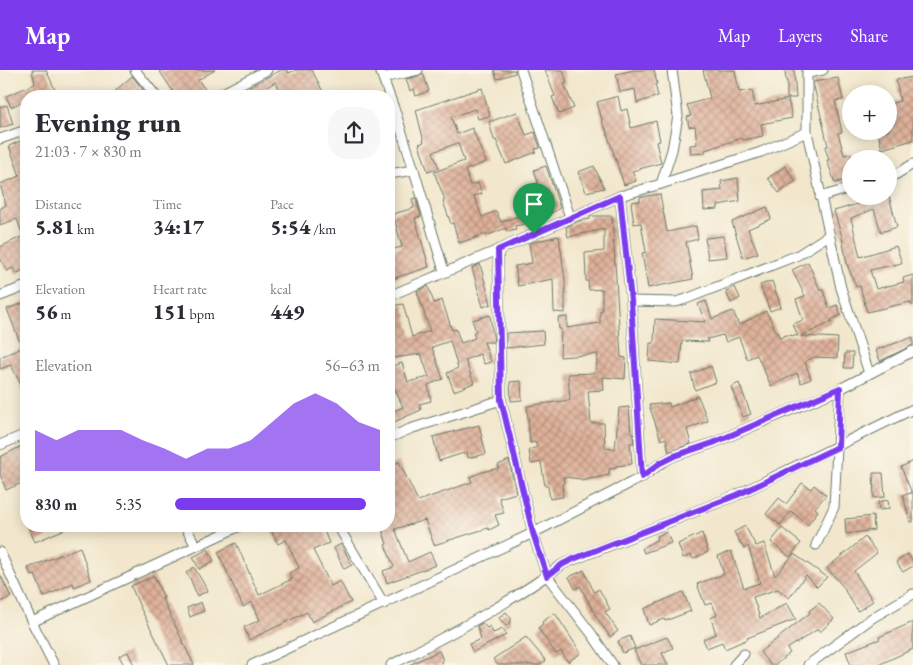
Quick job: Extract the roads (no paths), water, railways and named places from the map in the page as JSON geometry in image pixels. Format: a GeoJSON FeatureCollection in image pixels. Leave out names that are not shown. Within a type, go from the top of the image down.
{"type":"FeatureCollection","features":[{"type":"Feature","properties":{"kind":"street"},"geometry":{"type":"LineString","coordinates":[[136,70],[151,90]]}},
{"type":"Feature","properties":{"kind":"street"},"geometry":{"type":"LineString","coordinates":[[226,90],[252,73],[267,70]]}},
{"type":"Feature","properties":{"kind":"street"},"geometry":{"type":"LineString","coordinates":[[386,90],[381,74],[418,70]]}},
{"type":"Feature","properties":{"kind":"street"},"geometry":{"type":"LineString","coordinates":[[522,70],[570,217]]}},
{"type":"Feature","properties":{"kind":"street"},"geometry":{"type":"LineString","coordinates":[[661,184],[672,150],[678,116],[672,70]]}},
{"type":"Feature","properties":{"kind":"street"},"geometry":{"type":"LineString","coordinates":[[823,70],[808,72],[807,132],[820,197],[842,288],[869,374]]}},
{"type":"Feature","properties":{"kind":"street"},"geometry":{"type":"LineString","coordinates":[[395,115],[414,170],[444,271]]}},
{"type":"Feature","properties":{"kind":"street"},"geometry":{"type":"LineString","coordinates":[[0,138],[20,132]]}},
{"type":"Feature","properties":{"kind":"street"},"geometry":{"type":"LineString","coordinates":[[395,293],[620,196],[761,152],[807,132]]}},
{"type":"Feature","properties":{"kind":"street"},"geometry":{"type":"LineString","coordinates":[[897,174],[913,164]]}},
{"type":"Feature","properties":{"kind":"street"},"geometry":{"type":"LineString","coordinates":[[395,173],[414,170]]}},
{"type":"Feature","properties":{"kind":"street"},"geometry":{"type":"LineString","coordinates":[[820,197],[842,191]]}},
{"type":"Feature","properties":{"kind":"street"},"geometry":{"type":"LineString","coordinates":[[620,196],[631,301],[642,477]]}},
{"type":"Feature","properties":{"kind":"street"},"geometry":{"type":"LineString","coordinates":[[631,301],[670,302],[686,299],[798,256],[829,235]]}},
{"type":"Feature","properties":{"kind":"street"},"geometry":{"type":"LineString","coordinates":[[498,250],[501,400],[533,533],[547,576],[592,632],[613,665]]}},
{"type":"Feature","properties":{"kind":"street"},"geometry":{"type":"LineString","coordinates":[[0,296],[20,288]]}},
{"type":"Feature","properties":{"kind":"street"},"geometry":{"type":"LineString","coordinates":[[252,665],[533,533],[642,477],[660,463],[674,456],[713,443],[840,388],[913,351]]}},
{"type":"Feature","properties":{"kind":"street"},"geometry":{"type":"LineString","coordinates":[[816,545],[834,507],[840,388]]}},
{"type":"Feature","properties":{"kind":"street"},"geometry":{"type":"LineString","coordinates":[[395,435],[501,400]]}},
{"type":"Feature","properties":{"kind":"street"},"geometry":{"type":"LineString","coordinates":[[390,665],[471,624],[563,564],[737,495],[913,409]]}},
{"type":"Feature","properties":{"kind":"street"},"geometry":{"type":"LineString","coordinates":[[0,445],[20,437]]}},
{"type":"Feature","properties":{"kind":"street"},"geometry":{"type":"LineString","coordinates":[[188,532],[196,546]]}},
{"type":"Feature","properties":{"kind":"street"},"geometry":{"type":"LineString","coordinates":[[32,622],[227,532]]}},
{"type":"Feature","properties":{"kind":"street"},"geometry":{"type":"LineString","coordinates":[[342,532],[384,604]]}},
{"type":"Feature","properties":{"kind":"street"},"geometry":{"type":"LineString","coordinates":[[0,552],[54,665]]}},
{"type":"Feature","properties":{"kind":"street"},"geometry":{"type":"LineString","coordinates":[[808,665],[872,618],[913,594]]}},
{"type":"Feature","properties":{"kind":"street"},"geometry":{"type":"LineString","coordinates":[[734,665],[744,654]]}}]}
